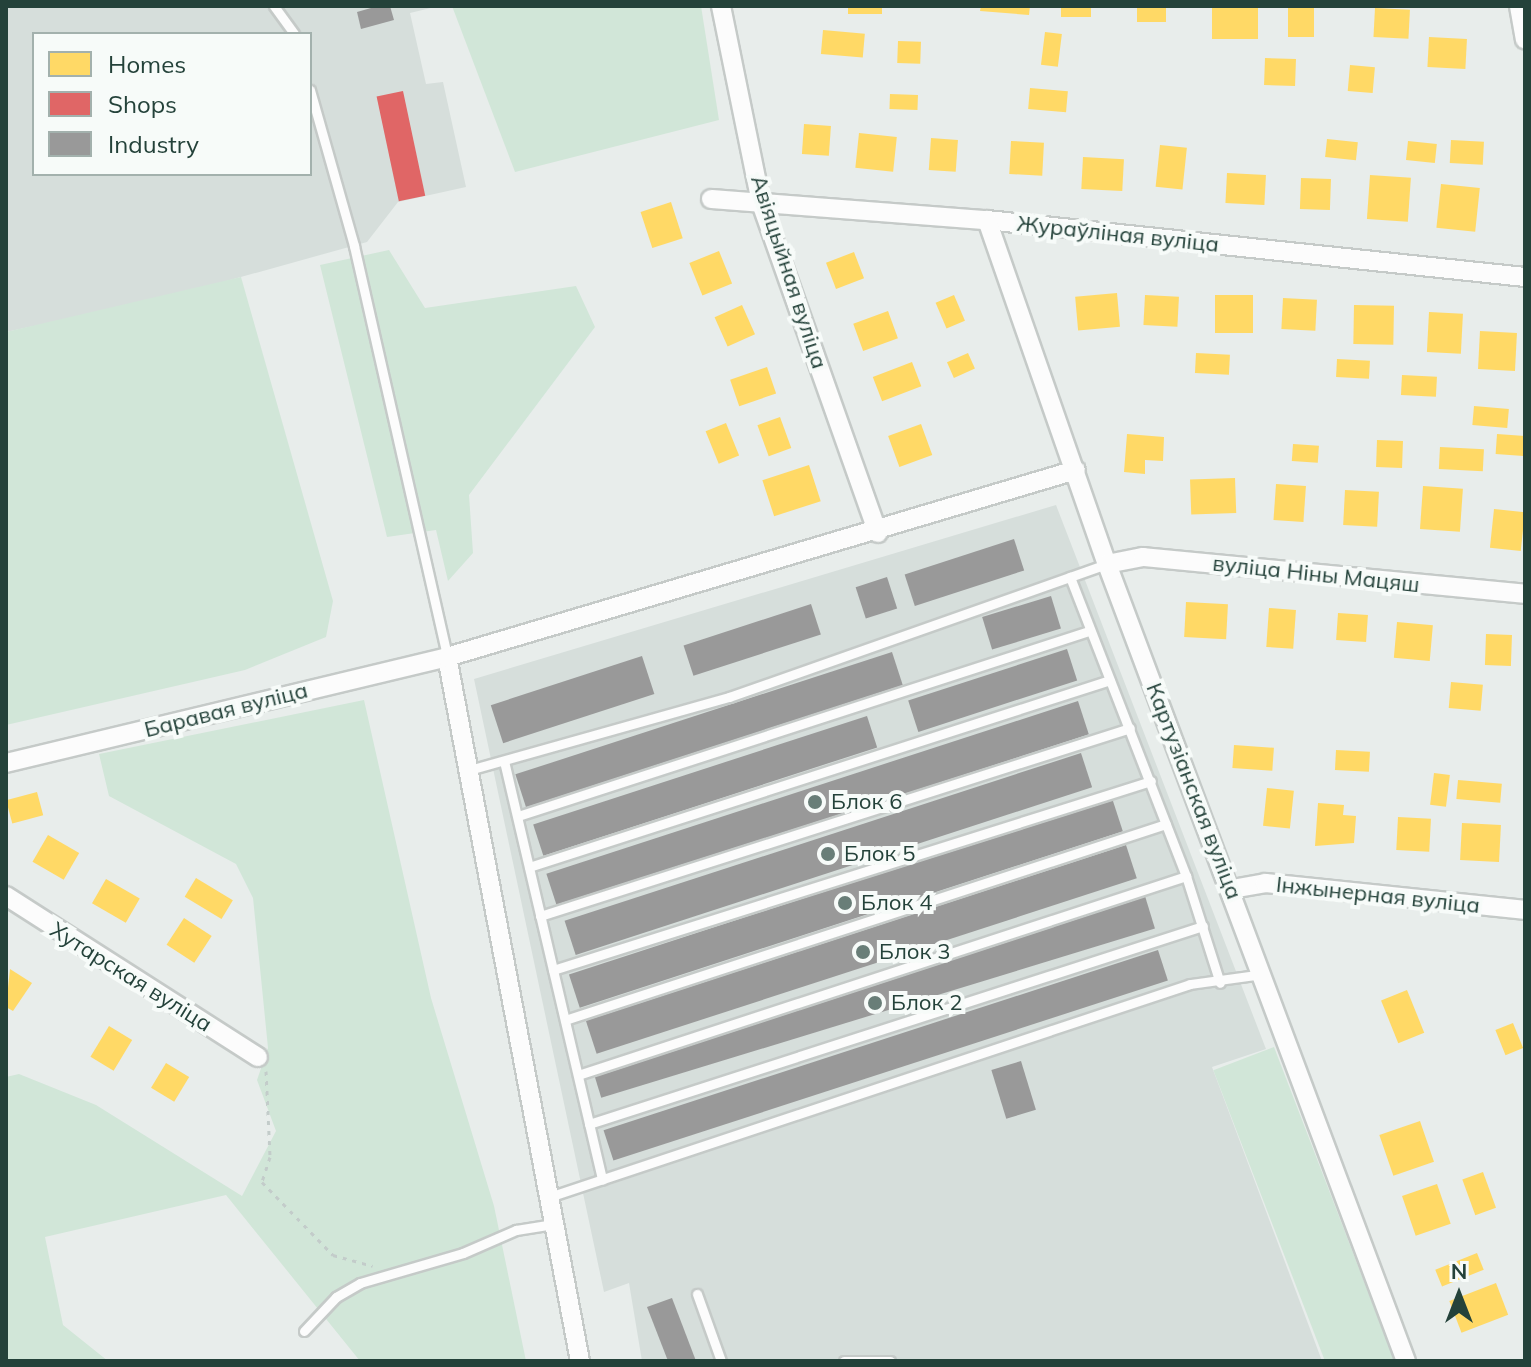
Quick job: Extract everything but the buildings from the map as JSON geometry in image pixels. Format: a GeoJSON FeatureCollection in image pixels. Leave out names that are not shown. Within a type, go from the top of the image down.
{"type":"FeatureCollection","features":[{"type":"Feature","properties":{"kind":"street","name":"Авіяцыйная вуліца"},"geometry":{"type":"LineString","coordinates":[[721,6],[761,203],[878,533]]}},
{"type":"Feature","properties":{"kind":"street"},"geometry":{"type":"LineString","coordinates":[[1519,6],[1525,39]]}},
{"type":"Feature","properties":{"kind":"street","name":"Жураўліная вуліца"},"geometry":{"type":"LineString","coordinates":[[711,199],[987,220],[1525,277]]}},
{"type":"Feature","properties":{"kind":"street","name":"Картузіанская вуліца"},"geometry":{"type":"LineString","coordinates":[[987,220],[1107,564],[1264,974],[1406,1361]]}},
{"type":"Feature","properties":{"kind":"street","name":"Баравая вуліца"},"geometry":{"type":"LineString","coordinates":[[6,763],[447,657],[878,533],[1076,470]]}},
{"type":"Feature","properties":{"kind":"street","name":"вуліца Ніны Мацяш"},"geometry":{"type":"LineString","coordinates":[[1107,564],[1143,557],[1525,594]]}},
{"type":"Feature","properties":{"kind":"street"},"geometry":{"type":"LineString","coordinates":[[447,657],[580,1361]]}},
{"type":"Feature","properties":{"kind":"street","name":"Інжынерная вуліца"},"geometry":{"type":"LineString","coordinates":[[1232,889],[1265,883],[1525,910]]}},
{"type":"Feature","properties":{"kind":"street","name":"Хутарская вуліца"},"geometry":{"type":"LineString","coordinates":[[6,896],[258,1057]]}},
{"type":"Feature","properties":{"kind":"lane"},"geometry":{"type":"LineString","coordinates":[[274,6],[293,32]]}},
{"type":"Feature","properties":{"kind":"lane"},"geometry":{"type":"LineString","coordinates":[[312,97],[354,246],[447,657]]}},
{"type":"Feature","properties":{"kind":"lane"},"geometry":{"type":"LineString","coordinates":[[469,770],[729,697],[1107,564]]}},
{"type":"Feature","properties":{"kind":"lane"},"geometry":{"type":"LineString","coordinates":[[1070,577],[1151,781],[1186,876],[1220,983]]}},
{"type":"Feature","properties":{"kind":"lane"},"geometry":{"type":"LineString","coordinates":[[518,816],[1089,631]]}},
{"type":"Feature","properties":{"kind":"lane"},"geometry":{"type":"LineString","coordinates":[[529,867],[1110,680]]}},
{"type":"Feature","properties":{"kind":"lane"},"geometry":{"type":"LineString","coordinates":[[540,916],[1130,728]]}},
{"type":"Feature","properties":{"kind":"lane"},"geometry":{"type":"LineString","coordinates":[[504,761],[602,1180]]}},
{"type":"Feature","properties":{"kind":"lane"},"geometry":{"type":"LineString","coordinates":[[553,970],[1151,781]]}},
{"type":"Feature","properties":{"kind":"lane"},"geometry":{"type":"LineString","coordinates":[[565,1020],[1166,824]]}},
{"type":"Feature","properties":{"kind":"lane"},"geometry":{"type":"LineString","coordinates":[[578,1075],[1186,876]]}},
{"type":"Feature","properties":{"kind":"lane"},"geometry":{"type":"LineString","coordinates":[[589,1124],[1203,926]]}},
{"type":"Feature","properties":{"kind":"lane"},"geometry":{"type":"LineString","coordinates":[[549,1197],[1190,984],[1220,983],[1264,974]]}},
{"type":"Feature","properties":{"kind":"lane"},"geometry":{"type":"LineString","coordinates":[[304,1331],[336,1297],[402,1268],[463,1253],[516,1230],[554,1224]]}},
{"type":"Feature","properties":{"kind":"lane"},"geometry":{"type":"LineString","coordinates":[[697,1294],[721,1361]]}},
{"type":"Feature","properties":{"kind":"lane"},"geometry":{"type":"LineString","coordinates":[[844,1361],[890,1361]]}},
{"type":"Feature","properties":{"kind":"path"},"geometry":{"type":"LineString","coordinates":[[258,1057],[266,1070],[269,1114],[270,1157],[262,1182],[333,1255],[402,1268]]}},
{"type":"Feature","properties":{"kind":"shaded area"},"geometry":{"type":"Polygon","coordinates":[[[6,6],[439,6],[410,13],[426,84],[443,82],[466,187],[398,202],[367,242],[169,297],[6,332],[6,6]]]}},
{"type":"Feature","properties":{"kind":"shaded area"},"geometry":{"type":"Polygon","coordinates":[[[1056,505],[1266,1049],[1212,1067],[1322,1361],[642,1361],[629,1283],[604,1292],[474,679],[1056,505]]]}},
{"type":"Feature","properties":{"kind":"green space"},"geometry":{"type":"Polygon","coordinates":[[[452,6],[701,6],[719,120],[515,172],[452,6]]]}},
{"type":"Feature","properties":{"kind":"green space"},"geometry":{"type":"Polygon","coordinates":[[[389,250],[425,308],[576,286],[595,327],[469,495],[473,553],[448,581],[436,530],[387,537],[320,265],[389,250]]]}},
{"type":"Feature","properties":{"kind":"green space"},"geometry":{"type":"Polygon","coordinates":[[[241,277],[333,601],[326,637],[245,670],[6,725],[6,332],[241,277]]]}},
{"type":"Feature","properties":{"kind":"green space"},"geometry":{"type":"Polygon","coordinates":[[[364,700],[431,998],[494,1206],[526,1361],[360,1361],[226,1195],[45,1237],[63,1325],[108,1361],[6,1361],[6,1077],[19,1074],[96,1105],[242,1196],[276,1131],[257,1080],[268,1048],[253,898],[236,864],[109,796],[99,754],[364,700]]]}},
{"type":"Feature","properties":{"kind":"green space"},"geometry":{"type":"Polygon","coordinates":[[[1274,1047],[1395,1361],[1325,1361],[1213,1070],[1274,1047]]]}},
{"type":"Feature","properties":{"kind":"place","name":"Блок 6"},"geometry":{"type":"Point","coordinates":[815,802]}},
{"type":"Feature","properties":{"kind":"place","name":"Блок 5"},"geometry":{"type":"Point","coordinates":[828,854]}},
{"type":"Feature","properties":{"kind":"place","name":"Блок 4"},"geometry":{"type":"Point","coordinates":[845,903]}},
{"type":"Feature","properties":{"kind":"place","name":"Блок 3"},"geometry":{"type":"Point","coordinates":[863,952]}},
{"type":"Feature","properties":{"kind":"place","name":"Блок 2"},"geometry":{"type":"Point","coordinates":[875,1003]}}]}
